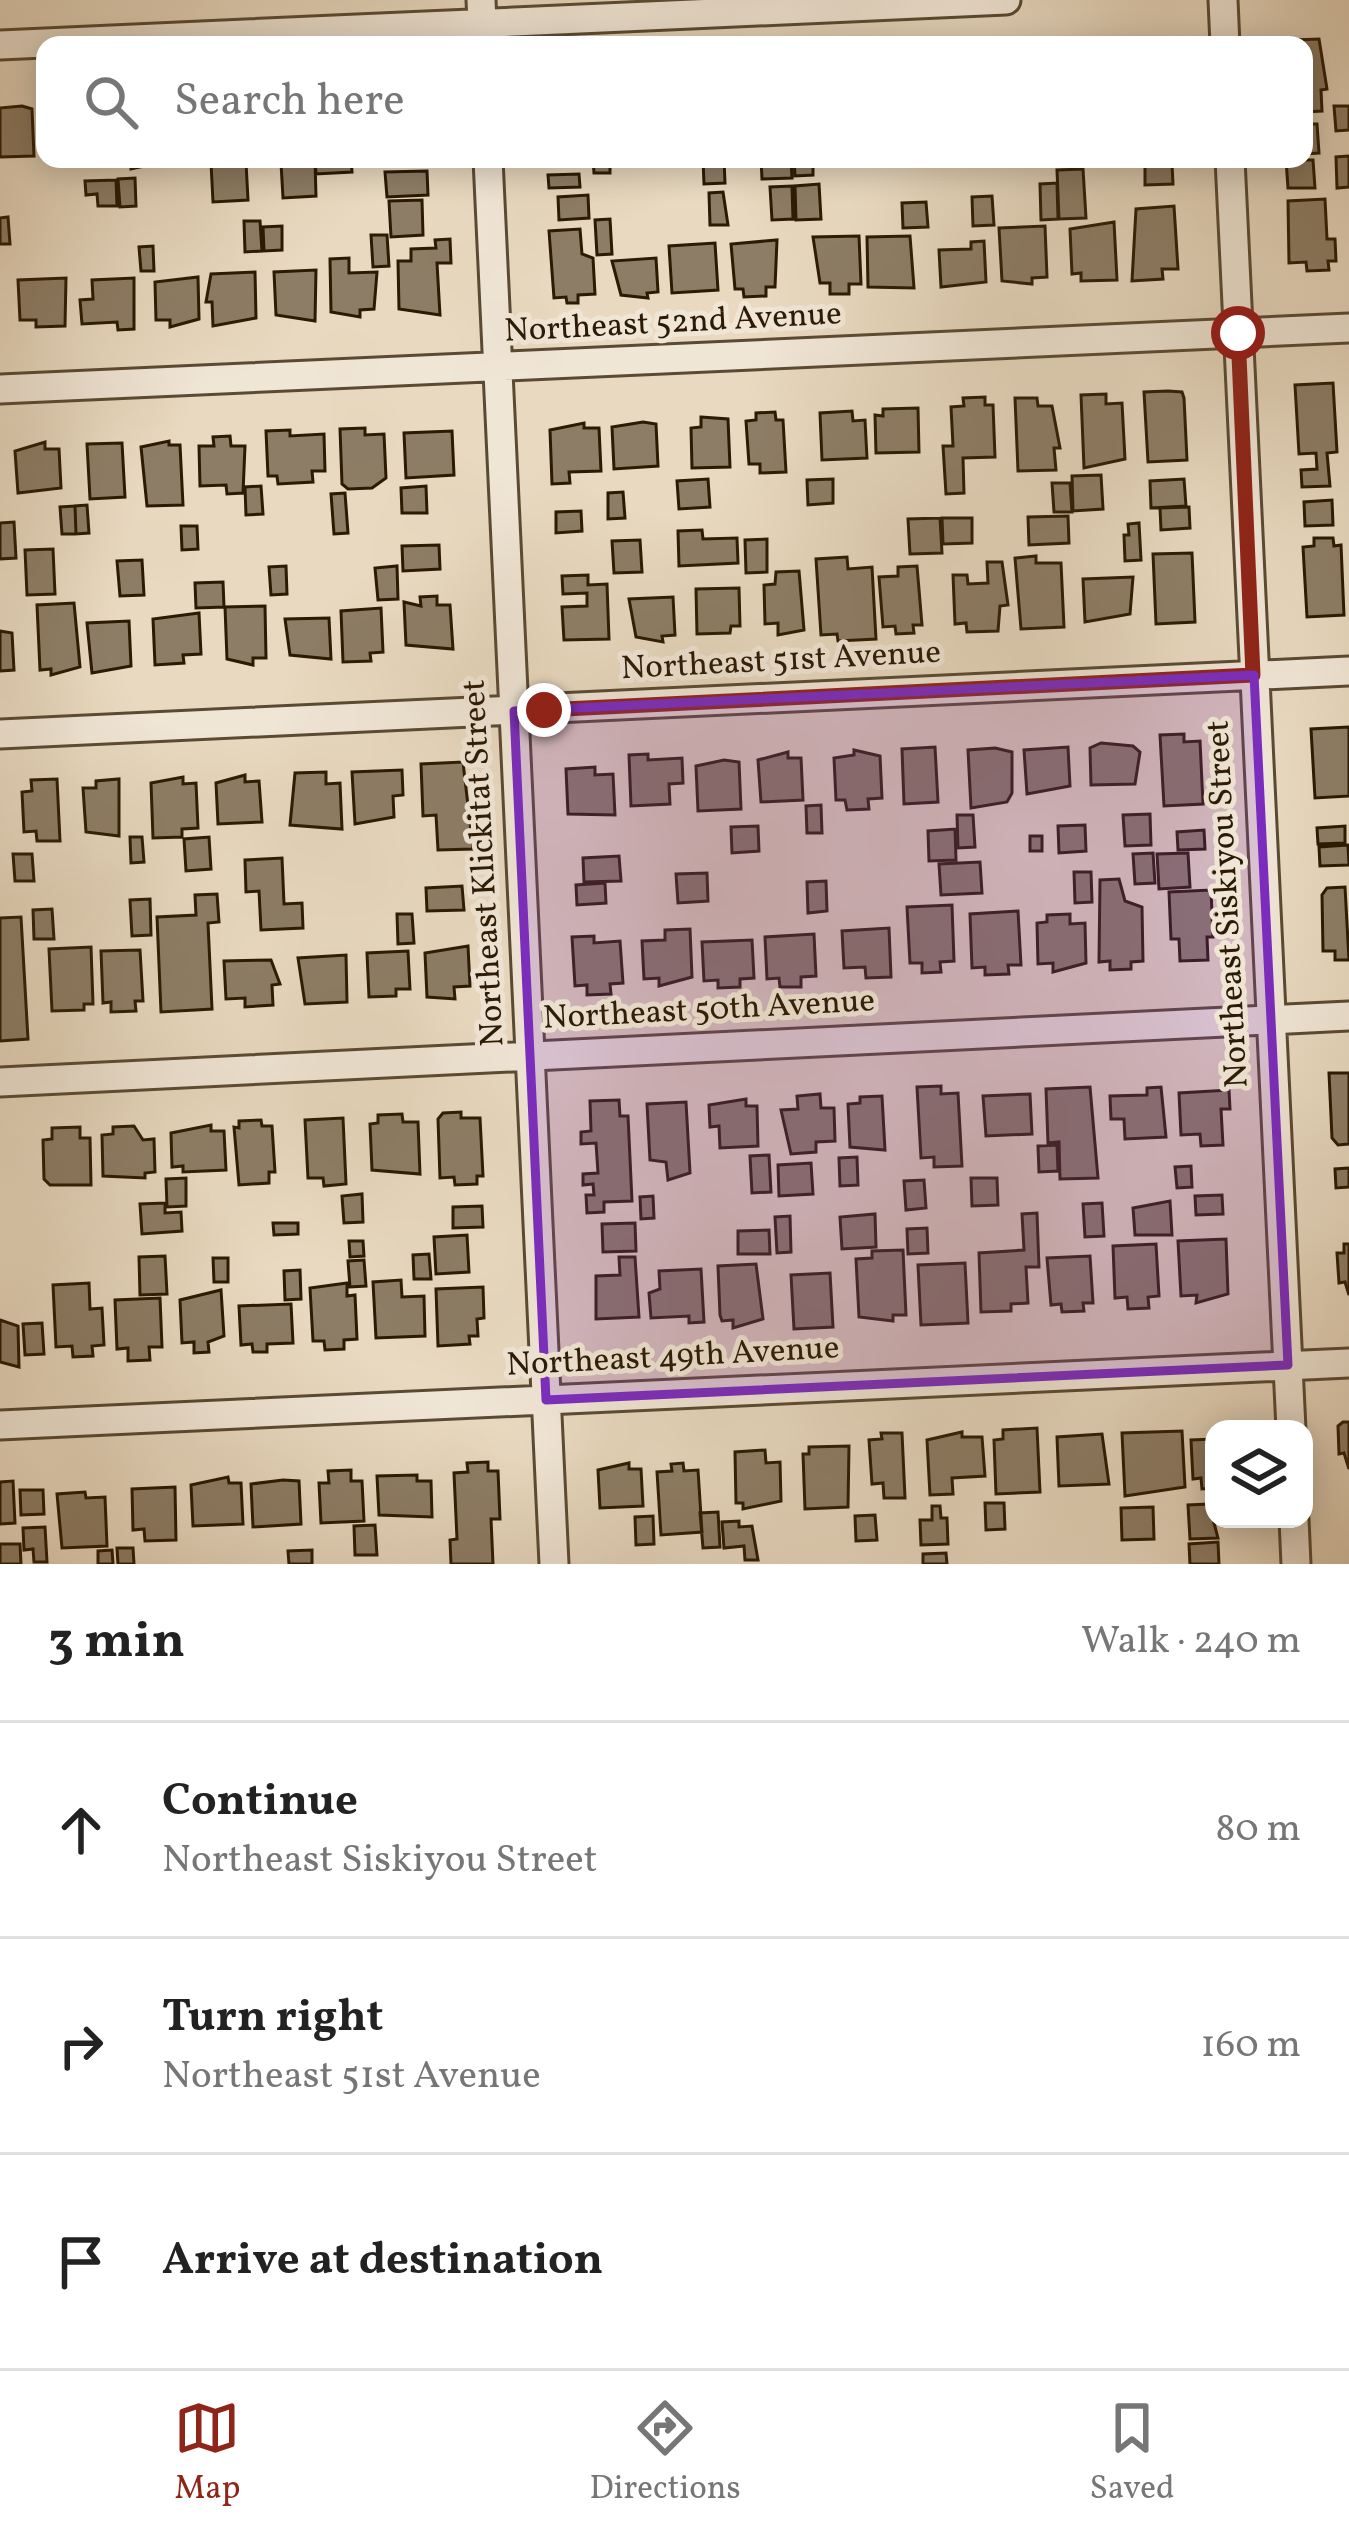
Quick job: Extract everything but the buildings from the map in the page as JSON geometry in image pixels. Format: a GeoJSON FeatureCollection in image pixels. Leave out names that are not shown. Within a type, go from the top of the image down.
{"type":"FeatureCollection","features":[{"type":"Feature","properties":{"kind":"street"},"geometry":{"type":"LineString","coordinates":[[197,36],[1006,0]]}},
{"type":"Feature","properties":{"kind":"street"},"geometry":{"type":"LineString","coordinates":[[1223,0],[1225,36]]}},
{"type":"Feature","properties":{"kind":"street"},"geometry":{"type":"LineString","coordinates":[[0,45],[36,43]]}},
{"type":"Feature","properties":{"kind":"street","name":"Northeast Klickitat Street"},"geometry":{"type":"LineString","coordinates":[[488,168],[554,1564]]}},
{"type":"Feature","properties":{"kind":"street","name":"Northeast Siskiyou Street"},"geometry":{"type":"LineString","coordinates":[[1230,168],[1291,1420]]}},
{"type":"Feature","properties":{"kind":"street","name":"Northeast 52nd Avenue"},"geometry":{"type":"LineString","coordinates":[[0,389],[1349,328]]}},
{"type":"Feature","properties":{"kind":"street","name":"Northeast 51st Avenue"},"geometry":{"type":"LineString","coordinates":[[0,734],[1349,671]]}},
{"type":"Feature","properties":{"kind":"street","name":"Northeast 50th Avenue"},"geometry":{"type":"LineString","coordinates":[[0,1082],[1349,1016]]}},
{"type":"Feature","properties":{"kind":"street","name":"Northeast 49th Avenue"},"geometry":{"type":"LineString","coordinates":[[0,1426],[1349,1363]]}},
{"type":"Feature","properties":{"kind":"street"},"geometry":{"type":"LineString","coordinates":[[1294,1528],[1296,1564]]}},
{"type":"Feature","properties":{"kind":"highlighted area"},"geometry":{"type":"Polygon","coordinates":[[[1254,675],[1288,1365],[546,1400],[514,711],[1254,675]]]}},
{"type":"Feature","properties":{"kind":"route"},"geometry":{"type":"LineString","coordinates":[[544,710],[1253,675],[1238,333]]}}]}
